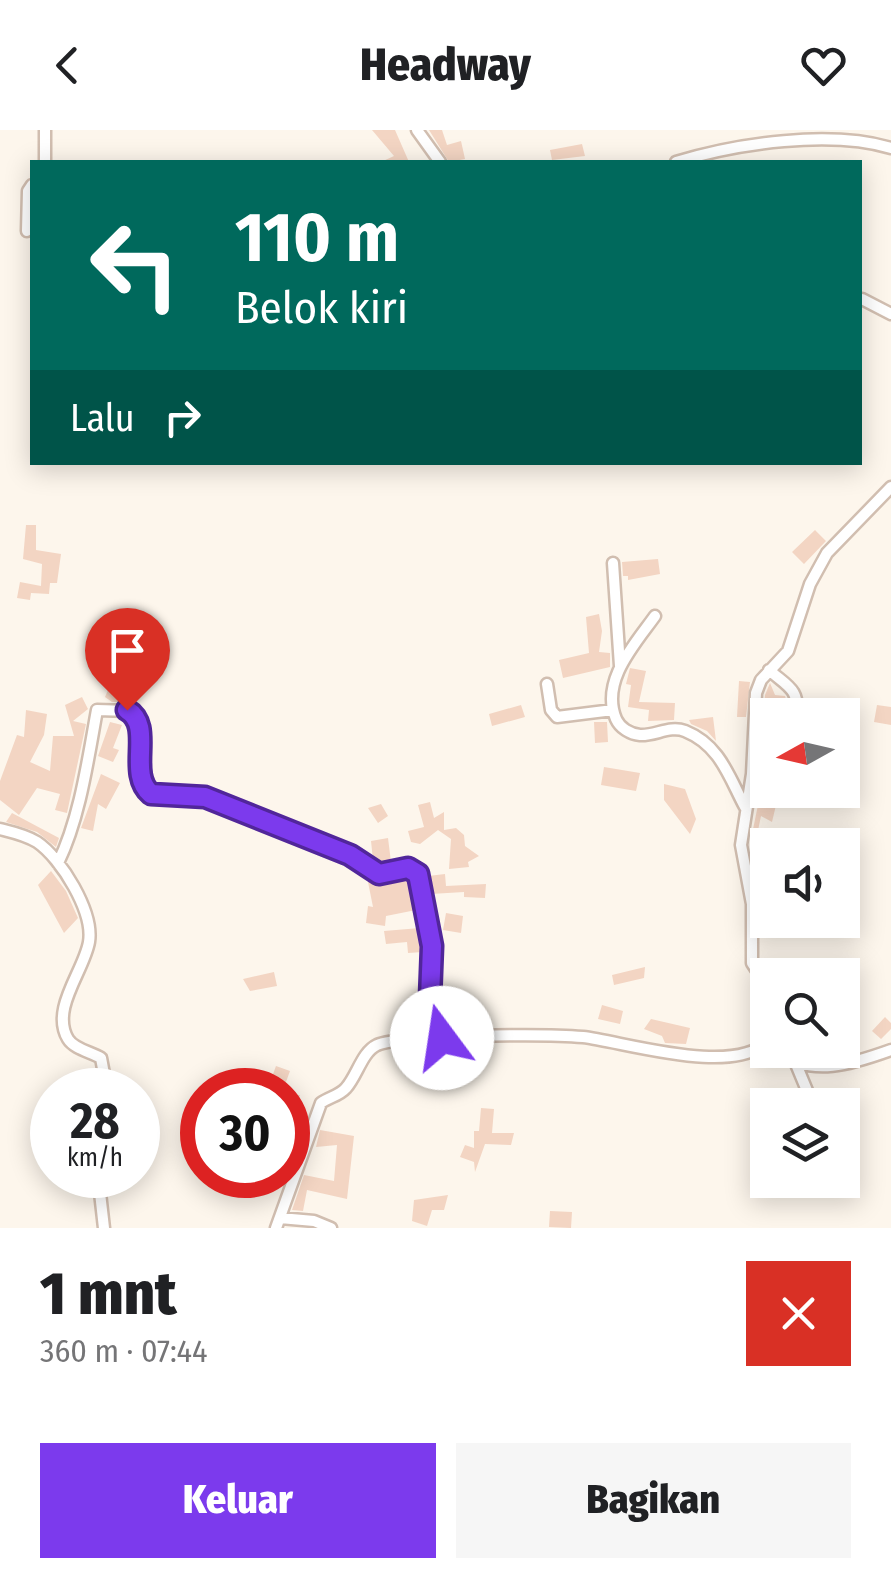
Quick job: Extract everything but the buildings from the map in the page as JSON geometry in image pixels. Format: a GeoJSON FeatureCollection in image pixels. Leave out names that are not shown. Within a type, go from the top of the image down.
{"type":"FeatureCollection","features":[{"type":"Feature","properties":{"kind":"street"},"geometry":{"type":"LineString","coordinates":[[44,160],[45,130]]}},
{"type":"Feature","properties":{"kind":"street"},"geometry":{"type":"LineString","coordinates":[[417,130],[439,160]]}},
{"type":"Feature","properties":{"kind":"street"},"geometry":{"type":"LineString","coordinates":[[683,160],[767,137],[873,134],[891,148]]}},
{"type":"Feature","properties":{"kind":"street"},"geometry":{"type":"LineString","coordinates":[[26,231],[30,188]]}},
{"type":"Feature","properties":{"kind":"street"},"geometry":{"type":"LineString","coordinates":[[862,299],[891,314]]}},
{"type":"Feature","properties":{"kind":"street"},"geometry":{"type":"LineString","coordinates":[[756,698],[761,680],[788,651],[810,584],[827,553],[891,487]]}},
{"type":"Feature","properties":{"kind":"street"},"geometry":{"type":"LineString","coordinates":[[613,563],[620,667]]}},
{"type":"Feature","properties":{"kind":"street"},"geometry":{"type":"LineString","coordinates":[[655,616],[620,667],[612,690],[613,710],[622,728],[630,732],[640,735],[679,729],[708,745],[720,756],[745,808]]}},
{"type":"Feature","properties":{"kind":"street"},"geometry":{"type":"LineString","coordinates":[[769,670],[798,698]]}},
{"type":"Feature","properties":{"kind":"street"},"geometry":{"type":"LineString","coordinates":[[547,684],[551,710],[557,717],[613,710]]}},
{"type":"Feature","properties":{"kind":"street"},"geometry":{"type":"LineString","coordinates":[[58,864],[68,843],[96,712],[101,708],[112,712],[127,710],[137,718],[142,782],[151,794],[205,797],[334,849],[379,874],[408,868],[421,879],[432,946],[430,998],[442,1038]]}},
{"type":"Feature","properties":{"kind":"street"},"geometry":{"type":"LineString","coordinates":[[750,780],[741,845],[752,904],[752,958]]}},
{"type":"Feature","properties":{"kind":"street"},"geometry":{"type":"LineString","coordinates":[[0,829],[38,842],[74,889],[89,942],[67,1002],[64,1028],[72,1044],[101,1058],[103,1068]]}},
{"type":"Feature","properties":{"kind":"street"},"geometry":{"type":"LineString","coordinates":[[278,1223],[321,1103],[346,1088],[374,1047],[442,1038],[582,1037],[690,1056],[750,1051]]}},
{"type":"Feature","properties":{"kind":"street"},"geometry":{"type":"LineString","coordinates":[[860,1060],[891,1050]]}},
{"type":"Feature","properties":{"kind":"street"},"geometry":{"type":"LineString","coordinates":[[101,1198],[104,1228]]}},
{"type":"Feature","properties":{"kind":"street"},"geometry":{"type":"LineString","coordinates":[[278,1223],[300,1218],[331,1228]]}},
{"type":"Feature","properties":{"kind":"route"},"geometry":{"type":"LineString","coordinates":[[127,710],[138,723],[142,782],[151,794],[205,797],[350,855],[379,874],[408,868],[418,874],[432,946],[430,998],[442,1038]]}}]}
